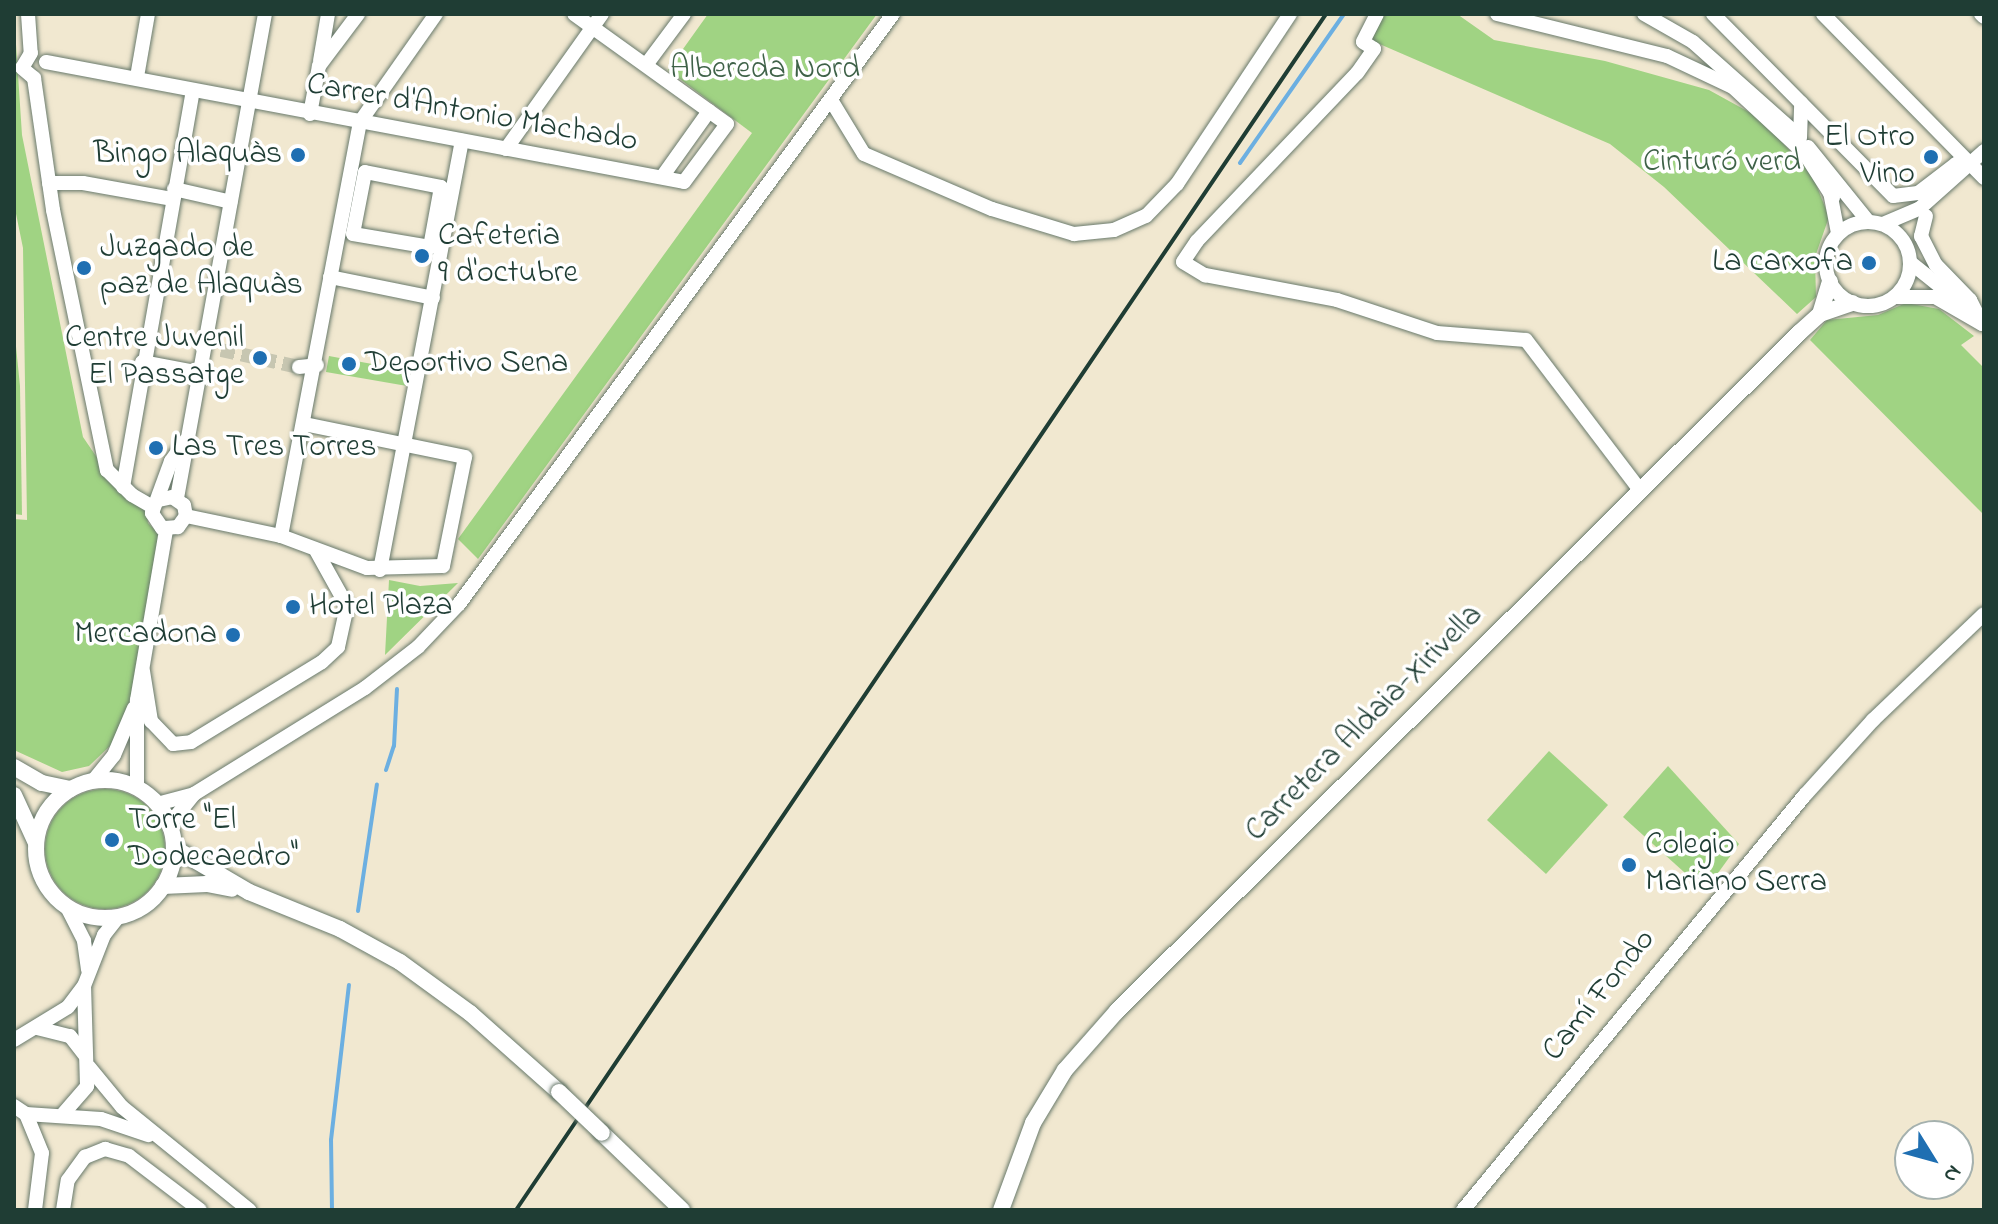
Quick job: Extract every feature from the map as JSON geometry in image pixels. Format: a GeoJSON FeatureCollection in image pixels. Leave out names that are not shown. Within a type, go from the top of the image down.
{"type":"FeatureCollection","features":[{"type":"Feature","properties":{"kind":"main road","name":"Carretera Aldaia-Xirivella"},"geometry":{"type":"LineString","coordinates":[[1820,314],[1830,282]]}},
{"type":"Feature","properties":{"kind":"main road","name":"Carretera Aldaia-Xirivella"},"geometry":{"type":"LineString","coordinates":[[1001,1210],[1033,1123],[1065,1070],[1117,1011],[1820,314],[1852,303]]}},
{"type":"Feature","properties":{"kind":"main road"},"geometry":{"type":"LineString","coordinates":[[14,767],[42,783],[70,789]]}},
{"type":"Feature","properties":{"kind":"main road"},"geometry":{"type":"LineString","coordinates":[[14,795],[36,843],[42,877],[67,907],[92,917],[118,917],[144,906],[163,886],[174,848],[169,825],[157,804],[137,788],[93,781],[70,789],[42,822],[36,843]]}},
{"type":"Feature","properties":{"kind":"main road"},"geometry":{"type":"LineString","coordinates":[[174,848],[249,892],[340,929],[400,962],[481,1023],[559,1092],[682,1210]]}},
{"type":"Feature","properties":{"kind":"main road"},"geometry":{"type":"LineString","coordinates":[[163,886],[207,884],[249,892]]}},
{"type":"Feature","properties":{"kind":"street"},"geometry":{"type":"LineString","coordinates":[[28,14],[31,53],[22,68],[34,78],[49,183],[107,470],[123,487],[156,504],[177,498]]}},
{"type":"Feature","properties":{"kind":"street"},"geometry":{"type":"LineString","coordinates":[[137,77],[148,14]]}},
{"type":"Feature","properties":{"kind":"street"},"geometry":{"type":"LineString","coordinates":[[186,516],[177,498],[186,440],[265,14]]}},
{"type":"Feature","properties":{"kind":"street"},"geometry":{"type":"LineString","coordinates":[[310,114],[328,14]]}},
{"type":"Feature","properties":{"kind":"street"},"geometry":{"type":"LineString","coordinates":[[319,66],[358,14]]}},
{"type":"Feature","properties":{"kind":"street"},"geometry":{"type":"LineString","coordinates":[[281,536],[317,365],[330,277],[360,122],[436,14]]}},
{"type":"Feature","properties":{"kind":"street"},"geometry":{"type":"LineString","coordinates":[[574,14],[709,111],[662,177]]}},
{"type":"Feature","properties":{"kind":"street"},"geometry":{"type":"LineString","coordinates":[[506,149],[602,14]]}},
{"type":"Feature","properties":{"kind":"street"},"geometry":{"type":"LineString","coordinates":[[646,65],[684,14]]}},
{"type":"Feature","properties":{"kind":"street"},"geometry":{"type":"LineString","coordinates":[[157,804],[194,794],[365,688],[418,647],[459,604],[893,14]]}},
{"type":"Feature","properties":{"kind":"street"},"geometry":{"type":"LineString","coordinates":[[831,100],[864,154],[992,209],[1074,234],[1114,230],[1146,216],[1177,184],[1290,14]]}},
{"type":"Feature","properties":{"kind":"street"},"geometry":{"type":"LineString","coordinates":[[1377,14],[1363,42],[1374,49],[1357,73],[1197,241],[1183,262],[1205,275],[1337,300],[1437,333],[1526,340],[1640,490]]}},
{"type":"Feature","properties":{"kind":"street"},"geometry":{"type":"LineString","coordinates":[[1497,14],[1667,56],[1733,87],[1805,154],[1833,198]]}},
{"type":"Feature","properties":{"kind":"street"},"geometry":{"type":"LineString","coordinates":[[1644,14],[1704,51],[1800,138],[1876,223],[1983,325]]}},
{"type":"Feature","properties":{"kind":"street"},"geometry":{"type":"LineString","coordinates":[[1713,14],[1893,196],[1918,193],[1956,164],[1971,164]]}},
{"type":"Feature","properties":{"kind":"street"},"geometry":{"type":"LineString","coordinates":[[1823,14],[1984,178]]}},
{"type":"Feature","properties":{"kind":"street"},"geometry":{"type":"LineString","coordinates":[[31,53],[46,62],[44,73],[34,78]]}},
{"type":"Feature","properties":{"kind":"street","name":"Carrer d'Antonio Machado"},"geometry":{"type":"LineString","coordinates":[[46,62],[137,77],[250,103],[684,182],[727,124],[709,111]]}},
{"type":"Feature","properties":{"kind":"street"},"geometry":{"type":"LineString","coordinates":[[123,487],[142,362],[193,91]]}},
{"type":"Feature","properties":{"kind":"street"},"geometry":{"type":"LineString","coordinates":[[1800,138],[1801,103]]}},
{"type":"Feature","properties":{"kind":"street"},"geometry":{"type":"LineString","coordinates":[[380,570],[407,442],[462,141]]}},
{"type":"Feature","properties":{"kind":"street"},"geometry":{"type":"LineString","coordinates":[[1812,151],[1833,198],[1838,233],[1827,254],[1830,282],[1852,303],[1874,306],[1895,297],[1935,297],[1983,325]]}},
{"type":"Feature","properties":{"kind":"street"},"geometry":{"type":"LineString","coordinates":[[1895,297],[1907,282],[1909,256],[1926,216],[1984,151]]}},
{"type":"Feature","properties":{"kind":"street"},"geometry":{"type":"LineString","coordinates":[[1838,233],[1919,209],[1971,164]]}},
{"type":"Feature","properties":{"kind":"street"},"geometry":{"type":"LineString","coordinates":[[365,172],[441,187],[430,247],[353,234],[365,172]]}},
{"type":"Feature","properties":{"kind":"street"},"geometry":{"type":"LineString","coordinates":[[49,183],[83,183],[231,202]]}},
{"type":"Feature","properties":{"kind":"street"},"geometry":{"type":"LineString","coordinates":[[1926,216],[1921,236],[1936,265],[1970,300],[1983,325]]}},
{"type":"Feature","properties":{"kind":"street"},"geometry":{"type":"LineString","coordinates":[[330,277],[433,298]]}},
{"type":"Feature","properties":{"kind":"street"},"geometry":{"type":"LineString","coordinates":[[205,346],[221,350]]}},
{"type":"Feature","properties":{"kind":"street"},"geometry":{"type":"LineString","coordinates":[[142,362],[200,373]]}},
{"type":"Feature","properties":{"kind":"street"},"geometry":{"type":"LineString","coordinates":[[299,367],[317,365]]}},
{"type":"Feature","properties":{"kind":"street"},"geometry":{"type":"LineString","coordinates":[[186,516],[281,536],[317,552],[380,570],[443,566],[465,457],[407,442],[304,424]]}},
{"type":"Feature","properties":{"kind":"street"},"geometry":{"type":"LineString","coordinates":[[186,440],[171,461],[156,504],[155,523],[166,530],[178,527],[186,516]]}},
{"type":"Feature","properties":{"kind":"street"},"geometry":{"type":"LineString","coordinates":[[103,454],[126,455]]}},
{"type":"Feature","properties":{"kind":"street"},"geometry":{"type":"LineString","coordinates":[[93,781],[114,755],[137,700],[166,530]]}},
{"type":"Feature","properties":{"kind":"street"},"geometry":{"type":"LineString","coordinates":[[143,671],[151,721],[173,744],[191,742],[322,662],[338,647],[347,606],[317,552]]}},
{"type":"Feature","properties":{"kind":"street","name":"Camí Fondo"},"geometry":{"type":"LineString","coordinates":[[1463,1210],[1795,806],[1873,720],[1984,614]]}},
{"type":"Feature","properties":{"kind":"street"},"geometry":{"type":"LineString","coordinates":[[137,700],[137,788]]}},
{"type":"Feature","properties":{"kind":"street"},"geometry":{"type":"LineString","coordinates":[[169,825],[194,794]]}},
{"type":"Feature","properties":{"kind":"street"},"geometry":{"type":"LineString","coordinates":[[67,907],[84,941],[89,970]]}},
{"type":"Feature","properties":{"kind":"street"},"geometry":{"type":"LineString","coordinates":[[14,1040],[68,1007],[84,986],[89,970],[118,917]]}},
{"type":"Feature","properties":{"kind":"street"},"geometry":{"type":"LineString","coordinates":[[63,1114],[87,1086],[84,986]]}},
{"type":"Feature","properties":{"kind":"street"},"geometry":{"type":"LineString","coordinates":[[37,1028],[70,1036],[88,1065],[122,1107],[249,1210]]}},
{"type":"Feature","properties":{"kind":"street"},"geometry":{"type":"LineString","coordinates":[[18,1109],[45,1118],[63,1114],[122,1125],[170,1146]]}},
{"type":"Feature","properties":{"kind":"street"},"geometry":{"type":"LineString","coordinates":[[18,1109],[42,1153],[35,1210]]}},
{"type":"Feature","properties":{"kind":"street"},"geometry":{"type":"LineString","coordinates":[[63,1210],[68,1180],[85,1157],[105,1149],[129,1156],[200,1210]]}},
{"type":"Feature","properties":{"kind":"green space"},"geometry":{"type":"Polygon","coordinates":[[[14,14],[22,135],[83,437],[115,484],[146,508],[148,523],[159,534],[131,699],[111,745],[89,766],[62,772],[14,750],[14,519],[27,520],[23,248],[14,204],[14,14]]]}},
{"type":"Feature","properties":{"kind":"green space","name":"Albereda Nord"},"geometry":{"type":"Polygon","coordinates":[[[708,14],[877,14],[478,559],[458,539],[752,133],[668,70],[708,14]]]}},
{"type":"Feature","properties":{"kind":"green space","name":"Cinturó verd"},"geometry":{"type":"Polygon","coordinates":[[[1383,14],[1457,14],[1494,40],[1605,61],[1709,90],[1758,117],[1812,174],[1829,217],[1815,257],[1816,297],[1797,314],[1664,187],[1610,144],[1368,39],[1383,14]]]}},
{"type":"Feature","properties":{"kind":"green space"},"geometry":{"type":"Polygon","coordinates":[[[1906,303],[1939,309],[1974,336],[1961,345],[1984,368],[1984,515],[1810,340],[1827,320],[1878,315],[1906,303]]]}},
{"type":"Feature","properties":{"kind":"green space"},"geometry":{"type":"Polygon","coordinates":[[[14,327],[20,386],[22,515],[14,514],[14,327]]]}},
{"type":"Feature","properties":{"kind":"green space","name":"Deportivo Sena"},"geometry":{"type":"Polygon","coordinates":[[[329,356],[410,371],[407,386],[326,372],[329,356]]]}},
{"type":"Feature","properties":{"kind":"green space"},"geometry":{"type":"Polygon","coordinates":[[[389,580],[420,586],[458,583],[385,655],[389,580]]]}},
{"type":"Feature","properties":{"kind":"green space"},"geometry":{"type":"Polygon","coordinates":[[[1549,751],[1608,805],[1546,874],[1487,820],[1549,751]]]}},
{"type":"Feature","properties":{"kind":"green space"},"geometry":{"type":"Polygon","coordinates":[[[1668,766],[1739,844],[1705,891],[1623,817],[1668,766]]]}},
{"type":"Feature","properties":{"kind":"green space"},"geometry":{"type":"Polygon","coordinates":[[[105,789],[128,794],[147,807],[160,826],[165,849],[160,872],[147,891],[128,904],[105,909],[82,904],[63,891],[50,872],[45,849],[50,826],[63,807],[82,794],[105,789]]]}},
{"type":"Feature","properties":{"kind":"waterway"},"geometry":{"type":"LineString","coordinates":[[1240,163],[1344,14]]}},
{"type":"Feature","properties":{"kind":"waterway"},"geometry":{"type":"LineString","coordinates":[[386,770],[394,746],[397,689]]}},
{"type":"Feature","properties":{"kind":"waterway"},"geometry":{"type":"LineString","coordinates":[[358,911],[377,784]]}},
{"type":"Feature","properties":{"kind":"waterway"},"geometry":{"type":"LineString","coordinates":[[332,1210],[331,1140],[349,985]]}},
{"type":"Feature","properties":{"kind":"tunnel"},"geometry":{"type":"LineString","coordinates":[[221,350],[299,367]]}},
{"type":"Feature","properties":{"kind":"railway"},"geometry":{"type":"LineString","coordinates":[[516,1210],[1326,14]]}},
{"type":"Feature","properties":{"kind":"place","name":"Bingo Alaquàs"},"geometry":{"type":"Point","coordinates":[298,155]}},
{"type":"Feature","properties":{"kind":"place","name":"El Otro Vino"},"geometry":{"type":"Point","coordinates":[1931,157]}},
{"type":"Feature","properties":{"kind":"place","name":"Cafeteria 9 d'octubre"},"geometry":{"type":"Point","coordinates":[422,256]}},
{"type":"Feature","properties":{"kind":"place","name":"La carxofa"},"geometry":{"type":"Point","coordinates":[1869,263]}},
{"type":"Feature","properties":{"kind":"place","name":"Juzgado de paz de Alaquàs"},"geometry":{"type":"Point","coordinates":[84,268]}},
{"type":"Feature","properties":{"kind":"place","name":"Centre Juvenil El Passatge"},"geometry":{"type":"Point","coordinates":[260,358]}},
{"type":"Feature","properties":{"kind":"place","name":"Deportivo Sena"},"geometry":{"type":"Point","coordinates":[349,364]}},
{"type":"Feature","properties":{"kind":"place","name":"Las Tres Torres"},"geometry":{"type":"Point","coordinates":[156,448]}},
{"type":"Feature","properties":{"kind":"place","name":"Hotel Plaza"},"geometry":{"type":"Point","coordinates":[293,607]}},
{"type":"Feature","properties":{"kind":"place","name":"Mercadona"},"geometry":{"type":"Point","coordinates":[233,635]}},
{"type":"Feature","properties":{"kind":"place","name":"Torre \"El Dodecaedro\""},"geometry":{"type":"Point","coordinates":[112,840]}},
{"type":"Feature","properties":{"kind":"place","name":"Colegio Mariano Serra"},"geometry":{"type":"Point","coordinates":[1629,865]}}]}
